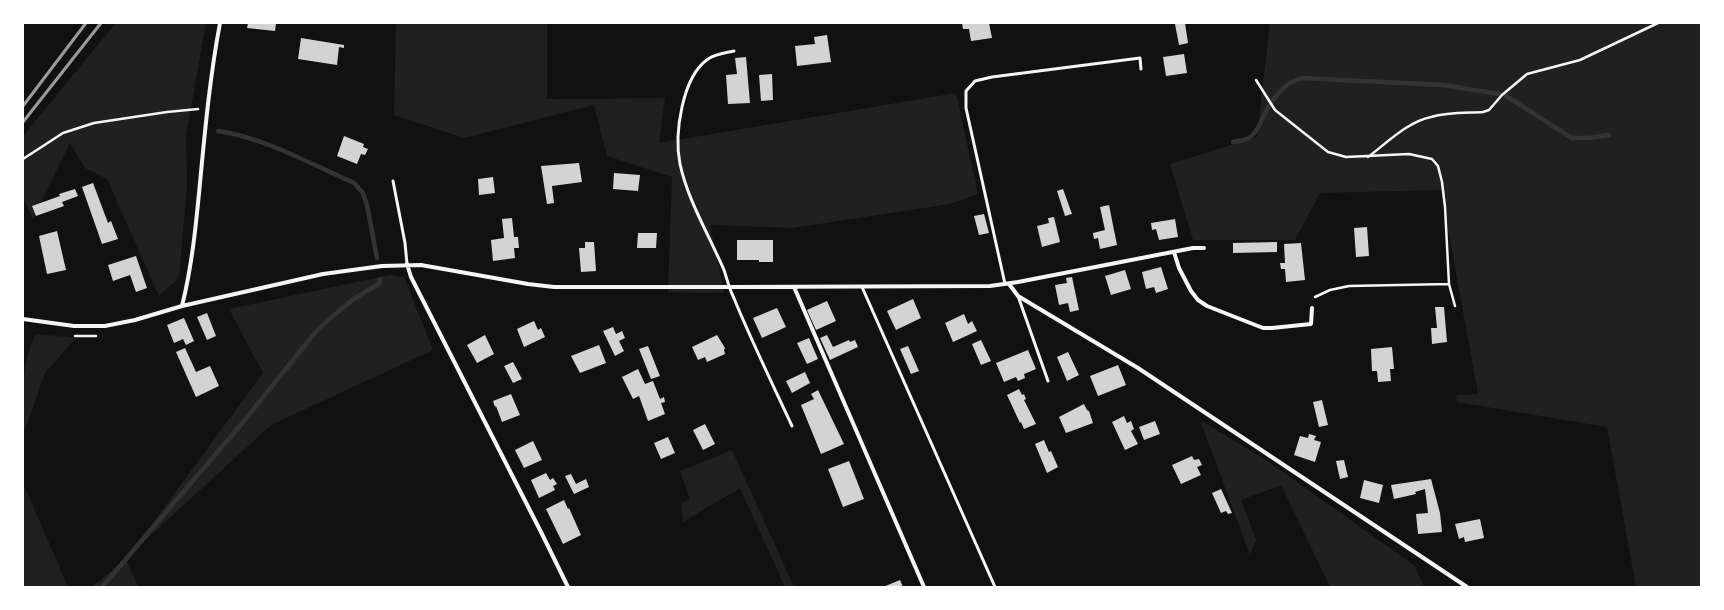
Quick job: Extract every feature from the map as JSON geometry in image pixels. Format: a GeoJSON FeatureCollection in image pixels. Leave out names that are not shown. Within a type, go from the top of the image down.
{"type":"FeatureCollection","features":[{"type":"Feature","properties":{"kind":"street"},"geometry":{"type":"LineString","coordinates":[[182,306],[193,249],[208,109],[220,23]]}},
{"type":"Feature","properties":{"kind":"street"},"geometry":{"type":"LineString","coordinates":[[23,319],[74,326],[105,326],[135,320],[182,306],[340,271],[407,264],[421,265],[539,286],[729,288],[1007,284],[1193,248],[1204,248]]}},
{"type":"Feature","properties":{"kind":"street"},"geometry":{"type":"LineString","coordinates":[[1174,252],[1182,273],[1198,300],[1207,306],[1258,327],[1272,328],[1311,324],[1312,308]]}},
{"type":"Feature","properties":{"kind":"street"},"geometry":{"type":"LineString","coordinates":[[407,264],[411,276],[568,587]]}},
{"type":"Feature","properties":{"kind":"street"},"geometry":{"type":"LineString","coordinates":[[1007,284],[1018,296],[1145,372],[1467,587]]}},
{"type":"Feature","properties":{"kind":"street"},"geometry":{"type":"LineString","coordinates":[[794,287],[924,587]]}},
{"type":"Feature","properties":{"kind":"lane"},"geometry":{"type":"LineString","coordinates":[[734,51],[716,55],[708,59],[693,75],[684,101],[678,136],[679,157],[685,180],[701,222],[724,271],[729,288],[792,426]]}},
{"type":"Feature","properties":{"kind":"lane"},"geometry":{"type":"LineString","coordinates":[[1007,284],[966,108],[966,91],[976,81],[992,77],[1140,58],[1142,69]]}},
{"type":"Feature","properties":{"kind":"lane"},"geometry":{"type":"LineString","coordinates":[[393,181],[405,243],[407,264]]}},
{"type":"Feature","properties":{"kind":"lane"},"geometry":{"type":"LineString","coordinates":[[862,286],[995,587]]}},
{"type":"Feature","properties":{"kind":"lane"},"geometry":{"type":"LineString","coordinates":[[1018,296],[1048,381]]}},
{"type":"Feature","properties":{"kind":"path"},"geometry":{"type":"LineString","coordinates":[[1368,157],[1406,128],[1429,117],[1446,114],[1483,112],[1489,110],[1517,81],[1528,74],[1580,60],[1658,23]]}},
{"type":"Feature","properties":{"kind":"path"},"geometry":{"type":"LineString","coordinates":[[1256,80],[1273,107],[1328,152],[1346,157],[1409,154],[1432,159],[1438,166],[1441,177],[1445,207],[1449,284],[1455,306]]}},
{"type":"Feature","properties":{"kind":"path"},"geometry":{"type":"LineString","coordinates":[[23,159],[63,134],[94,124],[167,112],[208,109]]}},
{"type":"Feature","properties":{"kind":"path"},"geometry":{"type":"LineString","coordinates":[[1315,297],[1330,290],[1349,286],[1449,284]]}},
{"type":"Feature","properties":{"kind":"shaded area"},"geometry":{"type":"Polygon","coordinates":[[[116,23],[206,23],[186,135],[187,186],[179,278],[159,296],[107,179],[85,168],[70,143],[33,219],[23,198],[23,136],[116,23]]]}},
{"type":"Feature","properties":{"kind":"shaded area"},"geometry":{"type":"Polygon","coordinates":[[[396,23],[547,23],[547,99],[665,98],[659,143],[956,93],[978,194],[950,204],[793,228],[710,225],[724,293],[668,292],[672,177],[607,156],[594,105],[464,138],[394,115],[396,23]]]}},
{"type":"Feature","properties":{"kind":"shaded area"},"geometry":{"type":"Polygon","coordinates":[[[1270,23],[1701,23],[1701,587],[1636,587],[1607,427],[1457,402],[1456,395],[1478,394],[1441,190],[1320,193],[1295,240],[1193,240],[1170,164],[1257,137],[1270,23]]]}},
{"type":"Feature","properties":{"kind":"shaded area"},"geometry":{"type":"Polygon","coordinates":[[[390,275],[404,277],[433,350],[271,425],[129,555],[263,373],[229,309],[390,275]]]}},
{"type":"Feature","properties":{"kind":"shaded area"},"geometry":{"type":"Polygon","coordinates":[[[36,334],[76,338],[45,373],[23,435],[25,370],[27,358],[36,334]]]}},
{"type":"Feature","properties":{"kind":"shaded area"},"geometry":{"type":"Polygon","coordinates":[[[1200,420],[1269,462],[1415,566],[1424,587],[1330,587],[1281,485],[1241,500],[1256,540],[1250,555],[1200,420]]]}},
{"type":"Feature","properties":{"kind":"shaded area"},"geometry":{"type":"Polygon","coordinates":[[[732,450],[794,587],[785,587],[740,488],[683,522],[681,504],[690,499],[680,471],[732,450]]]}},
{"type":"Feature","properties":{"kind":"shaded area"},"geometry":{"type":"Polygon","coordinates":[[[23,483],[68,587],[23,587],[23,483]]]}},
{"type":"Feature","properties":{"kind":"shaded area"},"geometry":{"type":"Polygon","coordinates":[[[126,559],[138,587],[92,587],[126,559]]]}},
{"type":"Feature","properties":{"kind":"building"},"geometry":{"type":"Polygon","coordinates":[[[248,23],[276,23],[275,31],[247,28],[248,23]]]}},
{"type":"Feature","properties":{"kind":"building"},"geometry":{"type":"Polygon","coordinates":[[[962,23],[989,23],[992,38],[971,41],[969,29],[963,29],[962,23]]]}},
{"type":"Feature","properties":{"kind":"building"},"geometry":{"type":"Polygon","coordinates":[[[1185,23],[1188,43],[1179,45],[1175,24],[1185,23]]]}},
{"type":"Feature","properties":{"kind":"building"},"geometry":{"type":"Polygon","coordinates":[[[827,35],[831,62],[797,66],[795,46],[815,44],[814,37],[827,35]]]}},
{"type":"Feature","properties":{"kind":"building"},"geometry":{"type":"Polygon","coordinates":[[[301,38],[344,45],[344,48],[339,47],[337,65],[298,59],[301,38]]]}},
{"type":"Feature","properties":{"kind":"building"},"geometry":{"type":"Polygon","coordinates":[[[1184,54],[1187,73],[1166,76],[1163,57],[1184,54]]]}},
{"type":"Feature","properties":{"kind":"building"},"geometry":{"type":"Polygon","coordinates":[[[746,57],[750,103],[728,104],[726,75],[737,74],[735,58],[746,57]]]}},
{"type":"Feature","properties":{"kind":"building"},"geometry":{"type":"Polygon","coordinates":[[[772,74],[773,100],[761,101],[759,75],[772,74]]]}},
{"type":"Feature","properties":{"kind":"building"},"geometry":{"type":"Polygon","coordinates":[[[344,136],[364,144],[363,147],[368,149],[365,155],[361,154],[357,164],[337,156],[344,136]]]}},
{"type":"Feature","properties":{"kind":"building"},"geometry":{"type":"Polygon","coordinates":[[[579,163],[582,182],[552,186],[554,203],[547,204],[541,166],[579,163]]]}},
{"type":"Feature","properties":{"kind":"building"},"geometry":{"type":"Polygon","coordinates":[[[614,173],[640,175],[638,191],[613,189],[614,173]]]}},
{"type":"Feature","properties":{"kind":"building"},"geometry":{"type":"Polygon","coordinates":[[[493,177],[495,193],[479,195],[478,179],[493,177]]]}},
{"type":"Feature","properties":{"kind":"building"},"geometry":{"type":"Polygon","coordinates":[[[93,183],[108,223],[111,221],[118,239],[102,244],[82,187],[93,183]]]}},
{"type":"Feature","properties":{"kind":"building"},"geometry":{"type":"Polygon","coordinates":[[[75,189],[78,196],[62,202],[64,206],[36,216],[32,206],[60,196],[59,194],[75,189]]]}},
{"type":"Feature","properties":{"kind":"building"},"geometry":{"type":"Polygon","coordinates":[[[1063,189],[1072,214],[1065,216],[1057,191],[1063,189]]]}},
{"type":"Feature","properties":{"kind":"building"},"geometry":{"type":"Polygon","coordinates":[[[1109,205],[1117,245],[1100,249],[1098,238],[1094,239],[1093,233],[1105,230],[1100,207],[1109,205]]]}},
{"type":"Feature","properties":{"kind":"building"},"geometry":{"type":"Polygon","coordinates":[[[984,214],[989,233],[979,235],[974,216],[984,214]]]}},
{"type":"Feature","properties":{"kind":"building"},"geometry":{"type":"Polygon","coordinates":[[[1054,217],[1060,242],[1042,247],[1037,226],[1049,223],[1048,218],[1054,217]]]}},
{"type":"Feature","properties":{"kind":"building"},"geometry":{"type":"Polygon","coordinates":[[[512,218],[514,237],[518,237],[519,248],[514,248],[515,258],[493,261],[491,240],[504,238],[502,219],[512,218]]]}},
{"type":"Feature","properties":{"kind":"building"},"geometry":{"type":"Polygon","coordinates":[[[1175,219],[1178,237],[1159,240],[1156,229],[1152,230],[1151,223],[1175,219]]]}},
{"type":"Feature","properties":{"kind":"building"},"geometry":{"type":"Polygon","coordinates":[[[1367,227],[1369,256],[1356,257],[1354,228],[1367,227]]]}},
{"type":"Feature","properties":{"kind":"building"},"geometry":{"type":"Polygon","coordinates":[[[57,231],[66,270],[47,274],[39,236],[57,231]]]}},
{"type":"Feature","properties":{"kind":"building"},"geometry":{"type":"Polygon","coordinates":[[[638,233],[657,233],[656,248],[637,248],[638,233]]]}},
{"type":"Feature","properties":{"kind":"building"},"geometry":{"type":"Polygon","coordinates":[[[737,240],[773,240],[773,262],[759,262],[759,260],[737,260],[737,240]]]}},
{"type":"Feature","properties":{"kind":"building"},"geometry":{"type":"Polygon","coordinates":[[[585,242],[594,242],[596,271],[581,272],[579,248],[585,248],[585,242]]]}},
{"type":"Feature","properties":{"kind":"building"},"geometry":{"type":"Polygon","coordinates":[[[1277,242],[1277,252],[1233,253],[1233,243],[1277,242]]]}},
{"type":"Feature","properties":{"kind":"building"},"geometry":{"type":"Polygon","coordinates":[[[1301,243],[1305,280],[1286,282],[1285,269],[1281,269],[1280,263],[1285,263],[1284,244],[1301,243]]]}},
{"type":"Feature","properties":{"kind":"building"},"geometry":{"type":"Polygon","coordinates":[[[136,256],[147,288],[136,292],[130,275],[113,281],[108,265],[136,256]]]}},
{"type":"Feature","properties":{"kind":"building"},"geometry":{"type":"Polygon","coordinates":[[[1161,267],[1168,289],[1156,293],[1154,287],[1146,289],[1142,272],[1161,267]]]}},
{"type":"Feature","properties":{"kind":"building"},"geometry":{"type":"Polygon","coordinates":[[[1125,270],[1131,289],[1111,295],[1105,276],[1125,270]]]}},
{"type":"Feature","properties":{"kind":"building"},"geometry":{"type":"Polygon","coordinates":[[[1072,277],[1079,310],[1070,312],[1068,303],[1059,305],[1055,285],[1067,283],[1066,278],[1072,277]]]}},
{"type":"Feature","properties":{"kind":"building"},"geometry":{"type":"Polygon","coordinates":[[[913,299],[921,318],[896,330],[887,311],[913,299]]]}},
{"type":"Feature","properties":{"kind":"building"},"geometry":{"type":"Polygon","coordinates":[[[827,301],[836,321],[816,330],[807,310],[827,301]]]}},
{"type":"Feature","properties":{"kind":"building"},"geometry":{"type":"Polygon","coordinates":[[[1435,307],[1444,307],[1447,342],[1432,344],[1431,328],[1437,328],[1435,307]]]}},
{"type":"Feature","properties":{"kind":"building"},"geometry":{"type":"Polygon","coordinates":[[[777,308],[786,327],[762,338],[753,318],[777,308]]]}},
{"type":"Feature","properties":{"kind":"building"},"geometry":{"type":"Polygon","coordinates":[[[207,313],[216,336],[207,340],[197,317],[207,313]]]}},
{"type":"Feature","properties":{"kind":"building"},"geometry":{"type":"Polygon","coordinates":[[[964,314],[968,324],[972,321],[977,331],[953,342],[945,323],[964,314]]]}},
{"type":"Feature","properties":{"kind":"building"},"geometry":{"type":"Polygon","coordinates":[[[184,318],[194,341],[186,345],[183,339],[174,343],[167,325],[184,318]]]}},
{"type":"Feature","properties":{"kind":"building"},"geometry":{"type":"Polygon","coordinates":[[[534,321],[538,330],[541,328],[545,337],[524,347],[517,329],[534,321]]]}},
{"type":"Feature","properties":{"kind":"building"},"geometry":{"type":"Polygon","coordinates":[[[613,327],[616,334],[622,331],[625,338],[619,341],[624,351],[615,356],[603,331],[613,327]]]}},
{"type":"Feature","properties":{"kind":"building"},"geometry":{"type":"Polygon","coordinates":[[[485,335],[494,354],[477,363],[467,345],[485,335]]]}},
{"type":"Feature","properties":{"kind":"building"},"geometry":{"type":"Polygon","coordinates":[[[717,335],[725,348],[725,354],[707,362],[705,357],[698,360],[692,347],[717,335]]]}},
{"type":"Feature","properties":{"kind":"building"},"geometry":{"type":"Polygon","coordinates":[[[827,335],[833,347],[849,340],[850,342],[855,340],[858,347],[830,360],[820,338],[827,335]]]}},
{"type":"Feature","properties":{"kind":"building"},"geometry":{"type":"Polygon","coordinates":[[[809,338],[818,359],[807,364],[797,343],[809,338]]]}},
{"type":"Feature","properties":{"kind":"building"},"geometry":{"type":"Polygon","coordinates":[[[981,340],[991,361],[981,365],[972,344],[981,340]]]}},
{"type":"Feature","properties":{"kind":"building"},"geometry":{"type":"Polygon","coordinates":[[[599,345],[606,363],[580,373],[571,356],[599,345]]]}},
{"type":"Feature","properties":{"kind":"building"},"geometry":{"type":"Polygon","coordinates":[[[648,346],[660,376],[651,379],[639,349],[648,346]]]}},
{"type":"Feature","properties":{"kind":"building"},"geometry":{"type":"Polygon","coordinates":[[[908,346],[919,371],[911,374],[900,349],[908,346]]]}},
{"type":"Feature","properties":{"kind":"building"},"geometry":{"type":"Polygon","coordinates":[[[1392,347],[1394,369],[1390,369],[1391,381],[1378,382],[1377,371],[1372,371],[1371,349],[1392,347]]]}},
{"type":"Feature","properties":{"kind":"building"},"geometry":{"type":"Polygon","coordinates":[[[185,348],[196,372],[210,366],[219,386],[196,397],[176,352],[185,348]]]}},
{"type":"Feature","properties":{"kind":"building"},"geometry":{"type":"Polygon","coordinates":[[[1028,350],[1036,369],[1024,374],[1025,378],[1018,381],[1016,377],[1004,382],[996,363],[1028,350]]]}},
{"type":"Feature","properties":{"kind":"building"},"geometry":{"type":"Polygon","coordinates":[[[1068,352],[1079,375],[1067,381],[1057,357],[1068,352]]]}},
{"type":"Feature","properties":{"kind":"building"},"geometry":{"type":"Polygon","coordinates":[[[513,362],[522,379],[513,383],[504,366],[513,362]]]}},
{"type":"Feature","properties":{"kind":"building"},"geometry":{"type":"Polygon","coordinates":[[[1118,365],[1126,385],[1098,396],[1090,376],[1118,365]]]}},
{"type":"Feature","properties":{"kind":"building"},"geometry":{"type":"Polygon","coordinates":[[[638,369],[645,384],[653,381],[660,399],[664,397],[665,402],[661,403],[665,414],[648,421],[639,396],[633,399],[622,377],[638,369]]]}},
{"type":"Feature","properties":{"kind":"building"},"geometry":{"type":"Polygon","coordinates":[[[805,372],[810,383],[792,393],[786,381],[805,372]]]}},
{"type":"Feature","properties":{"kind":"building"},"geometry":{"type":"Polygon","coordinates":[[[1019,389],[1022,395],[1024,394],[1026,399],[1024,400],[1036,424],[1024,429],[1007,395],[1019,389]]]}},
{"type":"Feature","properties":{"kind":"building"},"geometry":{"type":"Polygon","coordinates":[[[818,390],[844,444],[821,454],[801,405],[814,399],[811,394],[818,390]]]}},
{"type":"Feature","properties":{"kind":"building"},"geometry":{"type":"Polygon","coordinates":[[[511,394],[520,415],[502,422],[493,401],[511,394]]]}},
{"type":"Feature","properties":{"kind":"building"},"geometry":{"type":"Polygon","coordinates":[[[1322,400],[1328,425],[1319,427],[1313,402],[1322,400]]]}},
{"type":"Feature","properties":{"kind":"building"},"geometry":{"type":"Polygon","coordinates":[[[1084,404],[1089,411],[1093,423],[1066,433],[1059,417],[1084,404]]]}},
{"type":"Feature","properties":{"kind":"building"},"geometry":{"type":"Polygon","coordinates":[[[1124,416],[1127,423],[1131,421],[1134,429],[1131,431],[1138,444],[1125,450],[1112,422],[1124,416]]]}},
{"type":"Feature","properties":{"kind":"building"},"geometry":{"type":"Polygon","coordinates":[[[1155,421],[1160,434],[1144,440],[1139,427],[1155,421]]]}},
{"type":"Feature","properties":{"kind":"building"},"geometry":{"type":"Polygon","coordinates":[[[705,424],[715,444],[703,450],[693,430],[705,424]]]}},
{"type":"Feature","properties":{"kind":"building"},"geometry":{"type":"Polygon","coordinates":[[[1309,434],[1316,436],[1314,440],[1321,442],[1315,462],[1294,455],[1300,436],[1308,438],[1309,434]]]}},
{"type":"Feature","properties":{"kind":"building"},"geometry":{"type":"Polygon","coordinates":[[[668,437],[675,453],[661,459],[654,443],[668,437]]]}},
{"type":"Feature","properties":{"kind":"building"},"geometry":{"type":"Polygon","coordinates":[[[1044,440],[1058,467],[1047,473],[1035,444],[1044,440]]]}},
{"type":"Feature","properties":{"kind":"building"},"geometry":{"type":"Polygon","coordinates":[[[533,441],[542,460],[524,468],[515,450],[533,441]]]}},
{"type":"Feature","properties":{"kind":"building"},"geometry":{"type":"Polygon","coordinates":[[[1192,456],[1194,460],[1199,459],[1202,465],[1197,467],[1201,475],[1181,484],[1172,465],[1192,456]]]}},
{"type":"Feature","properties":{"kind":"building"},"geometry":{"type":"Polygon","coordinates":[[[1344,460],[1348,477],[1340,479],[1336,461],[1344,460]]]}},
{"type":"Feature","properties":{"kind":"building"},"geometry":{"type":"Polygon","coordinates":[[[849,461],[864,499],[843,507],[828,469],[849,461]]]}},
{"type":"Feature","properties":{"kind":"building"},"geometry":{"type":"Polygon","coordinates":[[[546,473],[550,480],[553,478],[557,484],[553,486],[555,490],[539,498],[531,480],[546,473]]]}},
{"type":"Feature","properties":{"kind":"building"},"geometry":{"type":"Polygon","coordinates":[[[571,474],[576,484],[586,479],[589,487],[574,494],[565,476],[571,474]]]}},
{"type":"Feature","properties":{"kind":"building"},"geometry":{"type":"Polygon","coordinates":[[[1431,479],[1440,513],[1442,532],[1418,534],[1416,514],[1428,513],[1425,489],[1415,492],[1416,494],[1394,499],[1391,485],[1431,479]]]}},
{"type":"Feature","properties":{"kind":"building"},"geometry":{"type":"Polygon","coordinates":[[[1364,480],[1383,485],[1379,503],[1360,498],[1364,480]]]}},
{"type":"Feature","properties":{"kind":"building"},"geometry":{"type":"Polygon","coordinates":[[[1221,489],[1232,513],[1228,514],[1226,511],[1221,513],[1212,493],[1221,489]]]}},
{"type":"Feature","properties":{"kind":"building"},"geometry":{"type":"Polygon","coordinates":[[[564,500],[581,535],[563,544],[546,509],[564,500]]]}},
{"type":"Feature","properties":{"kind":"building"},"geometry":{"type":"Polygon","coordinates":[[[1480,519],[1484,538],[1465,542],[1464,537],[1459,539],[1455,524],[1480,519]]]}},
{"type":"Feature","properties":{"kind":"building"},"geometry":{"type":"Polygon","coordinates":[[[900,580],[903,587],[883,587],[900,580]]]}},
{"type":"Feature","properties":{"kind":"waterway"},"geometry":{"type":"LineString","coordinates":[[1233,142],[1249,138],[1254,134],[1270,104],[1278,93],[1295,80],[1302,78],[1443,85],[1499,94]]}},
{"type":"Feature","properties":{"kind":"waterway"},"geometry":{"type":"LineString","coordinates":[[1506,96],[1572,138],[1588,138],[1609,135]]}},
{"type":"Feature","properties":{"kind":"waterway"},"geometry":{"type":"LineString","coordinates":[[218,131],[235,134],[270,145],[354,183],[363,193],[367,205],[377,258]]}},
{"type":"Feature","properties":{"kind":"waterway"},"geometry":{"type":"LineString","coordinates":[[102,587],[244,421],[319,328],[352,300],[380,283],[380,279]]}},
{"type":"Feature","properties":{"kind":"railway"},"geometry":{"type":"LineString","coordinates":[[23,106],[86,23]]}},
{"type":"Feature","properties":{"kind":"railway"},"geometry":{"type":"LineString","coordinates":[[23,122],[101,23]]}}]}
